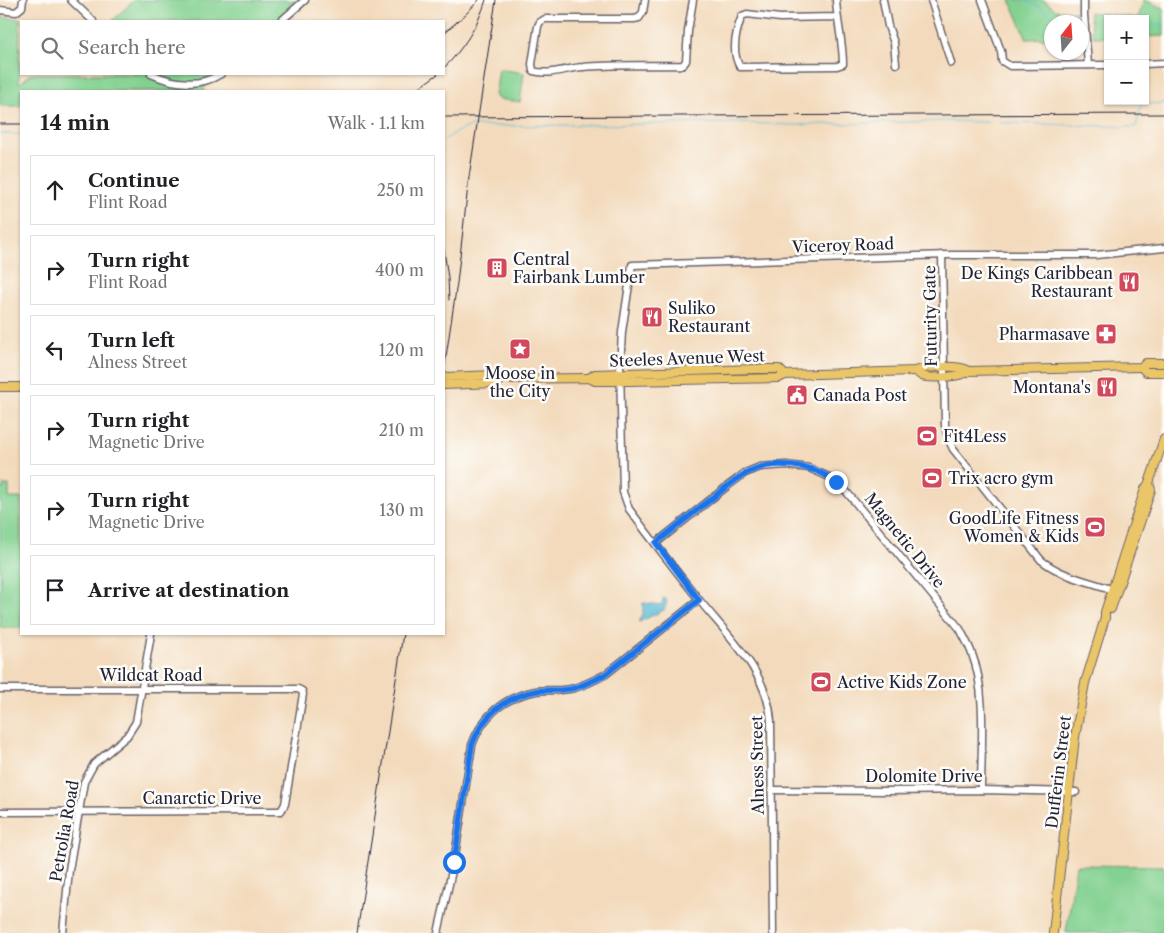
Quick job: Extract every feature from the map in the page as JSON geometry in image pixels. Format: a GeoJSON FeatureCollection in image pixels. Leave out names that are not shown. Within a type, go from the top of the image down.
{"type":"FeatureCollection","features":[{"type":"Feature","properties":{"kind":"main road","name":"Steeles Avenue West"},"geometry":{"type":"LineString","coordinates":[[620,378],[779,378],[784,375],[916,372],[923,376],[961,376],[969,371],[1141,367],[1146,363],[1164,363]]}},
{"type":"Feature","properties":{"kind":"main road","name":"Steeles Avenue West"},"geometry":{"type":"LineString","coordinates":[[916,372],[922,368],[944,367],[964,367],[969,371]]}},
{"type":"Feature","properties":{"kind":"main road","name":"Steeles Avenue West"},"geometry":{"type":"LineString","coordinates":[[1141,367],[1146,372],[1164,372]]}},
{"type":"Feature","properties":{"kind":"main road","name":"Steeles Avenue West"},"geometry":{"type":"LineString","coordinates":[[445,385],[496,383],[503,380],[590,378],[595,381],[756,369],[779,369],[784,375]]}},
{"type":"Feature","properties":{"kind":"main road"},"geometry":{"type":"LineString","coordinates":[[756,369],[756,378]]}},
{"type":"Feature","properties":{"kind":"main road","name":"Steeles Avenue West"},"geometry":{"type":"LineString","coordinates":[[445,376],[496,375],[503,380]]}},
{"type":"Feature","properties":{"kind":"main road"},"geometry":{"type":"LineString","coordinates":[[0,387],[20,387]]}},
{"type":"Feature","properties":{"kind":"main road","name":"Dufferin Street"},"geometry":{"type":"LineString","coordinates":[[1053,933],[1072,792],[1075,737],[1085,684],[1105,618],[1109,614],[1145,489],[1149,483],[1164,439]]}},
{"type":"Feature","properties":{"kind":"street"},"geometry":{"type":"LineString","coordinates":[[0,10],[16,12],[22,7],[23,0]]}},
{"type":"Feature","properties":{"kind":"street"},"geometry":{"type":"LineString","coordinates":[[71,0],[92,20]]}},
{"type":"Feature","properties":{"kind":"street"},"geometry":{"type":"LineString","coordinates":[[282,20],[305,0]]}},
{"type":"Feature","properties":{"kind":"street"},"geometry":{"type":"LineString","coordinates":[[645,0],[643,12],[639,18],[545,19],[540,22],[532,64],[533,71],[560,71],[582,67],[684,65],[693,0]]}},
{"type":"Feature","properties":{"kind":"street"},"geometry":{"type":"LineString","coordinates":[[836,0],[837,18],[843,44],[843,64],[837,66],[740,67],[735,58],[736,36],[742,16],[747,14],[780,18],[837,18]]}},
{"type":"Feature","properties":{"kind":"street"},"geometry":{"type":"LineString","coordinates":[[883,0],[888,26],[894,42],[896,64]]}},
{"type":"Feature","properties":{"kind":"street"},"geometry":{"type":"LineString","coordinates":[[932,0],[951,63]]}},
{"type":"Feature","properties":{"kind":"street"},"geometry":{"type":"LineString","coordinates":[[982,0],[1001,52],[1002,61],[1010,66],[1104,64]]}},
{"type":"Feature","properties":{"kind":"street"},"geometry":{"type":"LineString","coordinates":[[1084,0],[1088,64]]}},
{"type":"Feature","properties":{"kind":"street"},"geometry":{"type":"LineString","coordinates":[[1149,64],[1164,63]]}},
{"type":"Feature","properties":{"kind":"street"},"geometry":{"type":"LineString","coordinates":[[153,75],[164,80],[181,83],[200,83],[219,75]]}},
{"type":"Feature","properties":{"kind":"street","name":"Viceroy Road"},"geometry":{"type":"LineString","coordinates":[[620,378],[622,332],[632,265],[942,256],[1096,255],[1164,248]]}},
{"type":"Feature","properties":{"kind":"street","name":"Futurity Gate"},"geometry":{"type":"LineString","coordinates":[[942,256],[945,425],[953,449],[1041,560],[1053,570],[1070,577],[1115,590]]}},
{"type":"Feature","properties":{"kind":"street","name":"Alness Street"},"geometry":{"type":"LineString","coordinates":[[620,378],[623,492],[629,509],[699,600],[738,646],[762,683],[770,707],[773,933]]}},
{"type":"Feature","properties":{"kind":"street","name":"Magnetic Drive"},"geometry":{"type":"LineString","coordinates":[[656,543],[745,473],[760,467],[786,465],[809,468],[827,476],[845,490],[960,629],[972,654],[978,677],[981,700],[981,790]]}},
{"type":"Feature","properties":{"kind":"street"},"geometry":{"type":"LineString","coordinates":[[438,933],[454,862],[472,745],[478,730],[488,716],[502,704],[520,695],[537,691],[573,689],[606,674],[699,600]]}},
{"type":"Feature","properties":{"kind":"street","name":"Petrolia Road"},"geometry":{"type":"LineString","coordinates":[[63,933],[69,870],[82,788],[94,764],[123,740],[138,715],[151,635]]}},
{"type":"Feature","properties":{"kind":"street","name":"Wildcat Road"},"geometry":{"type":"LineString","coordinates":[[0,689],[298,689],[302,691]]}},
{"type":"Feature","properties":{"kind":"street","name":"Canarctic Drive"},"geometry":{"type":"LineString","coordinates":[[0,812],[281,811],[285,804],[302,691]]}},
{"type":"Feature","properties":{"kind":"street","name":"Dolomite Drive"},"geometry":{"type":"LineString","coordinates":[[772,790],[1049,790],[1072,792]]}},
{"type":"Feature","properties":{"kind":"green space"},"geometry":{"type":"Polygon","coordinates":[[[134,0],[309,0],[286,20],[113,20],[134,0]]]}},
{"type":"Feature","properties":{"kind":"green space"},"geometry":{"type":"Polygon","coordinates":[[[1010,0],[1044,0],[1056,10],[1077,12],[1078,15],[1044,15],[1044,38],[1027,39],[1010,0]]]}},
{"type":"Feature","properties":{"kind":"green space"},"geometry":{"type":"Polygon","coordinates":[[[1144,0],[1164,8],[1164,36],[1149,37],[1149,15],[1139,15],[1144,0]]]}},
{"type":"Feature","properties":{"kind":"green space"},"geometry":{"type":"Polygon","coordinates":[[[1089,12],[1114,15],[1104,15],[1104,37],[1093,37],[1089,12]]]}},
{"type":"Feature","properties":{"kind":"green space"},"geometry":{"type":"Polygon","coordinates":[[[0,17],[20,19],[19,84],[30,75],[223,75],[203,88],[204,90],[20,90],[20,106],[0,106],[0,17]]]}},
{"type":"Feature","properties":{"kind":"green space"},"geometry":{"type":"Polygon","coordinates":[[[499,69],[524,73],[520,102],[498,99],[495,95],[499,69]]]}},
{"type":"Feature","properties":{"kind":"green space"},"geometry":{"type":"Polygon","coordinates":[[[3,485],[9,485],[9,498],[20,498],[20,628],[0,628],[0,488],[4,489],[3,485]]]}},
{"type":"Feature","properties":{"kind":"green space"},"geometry":{"type":"Polygon","coordinates":[[[1076,865],[1164,866],[1164,933],[1066,933],[1076,865]]]}},
{"type":"Feature","properties":{"kind":"water"},"geometry":{"type":"Polygon","coordinates":[[[663,598],[667,602],[664,610],[639,622],[643,615],[643,603],[662,605],[663,598]]]}},
{"type":"Feature","properties":{"kind":"waterway"},"geometry":{"type":"LineString","coordinates":[[1024,0],[1038,6],[1050,15]]}},
{"type":"Feature","properties":{"kind":"waterway"},"geometry":{"type":"LineString","coordinates":[[1149,25],[1164,25]]}},
{"type":"Feature","properties":{"kind":"waterway"},"geometry":{"type":"LineString","coordinates":[[445,139],[468,127],[479,126],[739,123],[795,125],[951,121],[1136,127],[1141,104],[1164,103]]}},
{"type":"Feature","properties":{"kind":"waterway"},"geometry":{"type":"LineString","coordinates":[[0,134],[20,134]]}},
{"type":"Feature","properties":{"kind":"railway"},"geometry":{"type":"LineString","coordinates":[[445,32],[479,0]]}},
{"type":"Feature","properties":{"kind":"railway"},"geometry":{"type":"LineString","coordinates":[[445,67],[469,37],[479,19],[486,0]]}},
{"type":"Feature","properties":{"kind":"railway"},"geometry":{"type":"LineString","coordinates":[[445,363],[457,283],[469,177],[496,0]]}},
{"type":"Feature","properties":{"kind":"railway"},"geometry":{"type":"LineString","coordinates":[[415,90],[437,75]]}},
{"type":"Feature","properties":{"kind":"railway"},"geometry":{"type":"LineString","coordinates":[[445,117],[1164,114]]}},
{"type":"Feature","properties":{"kind":"railway"},"geometry":{"type":"LineString","coordinates":[[0,124],[20,124]]}},
{"type":"Feature","properties":{"kind":"railway"},"geometry":{"type":"LineString","coordinates":[[445,257],[449,300]]}},
{"type":"Feature","properties":{"kind":"railway"},"geometry":{"type":"LineString","coordinates":[[357,933],[403,635]]}},
{"type":"Feature","properties":{"kind":"place","name":"Central Fairbank Lumber"},"geometry":{"type":"Point","coordinates":[497,268]}},
{"type":"Feature","properties":{"kind":"place","name":"De Kings Caribbean Restaurant"},"geometry":{"type":"Point","coordinates":[1129,282]}},
{"type":"Feature","properties":{"kind":"place","name":"Suliko Restaurant"},"geometry":{"type":"Point","coordinates":[652,317]}},
{"type":"Feature","properties":{"kind":"place","name":"Pharmasave"},"geometry":{"type":"Point","coordinates":[1106,334]}},
{"type":"Feature","properties":{"kind":"place","name":"Moose in the City"},"geometry":{"type":"Point","coordinates":[520,349]}},
{"type":"Feature","properties":{"kind":"place","name":"Montana's"},"geometry":{"type":"Point","coordinates":[1107,387]}},
{"type":"Feature","properties":{"kind":"place","name":"Canada Post"},"geometry":{"type":"Point","coordinates":[797,395]}},
{"type":"Feature","properties":{"kind":"place","name":"Fit4Less"},"geometry":{"type":"Point","coordinates":[927,436]}},
{"type":"Feature","properties":{"kind":"place","name":"Trix acro gym"},"geometry":{"type":"Point","coordinates":[932,478]}},
{"type":"Feature","properties":{"kind":"place","name":"GoodLife Fitness Women & Kids"},"geometry":{"type":"Point","coordinates":[1095,527]}},
{"type":"Feature","properties":{"kind":"place","name":"Active Kids Zone"},"geometry":{"type":"Point","coordinates":[821,682]}},
{"type":"Feature","properties":{"kind":"route"},"geometry":{"type":"LineString","coordinates":[[454,862],[472,745],[478,730],[488,716],[502,704],[520,695],[537,691],[573,689],[606,674],[699,600],[656,543],[745,473],[760,467],[786,465],[809,468],[836,482]]}}]}
